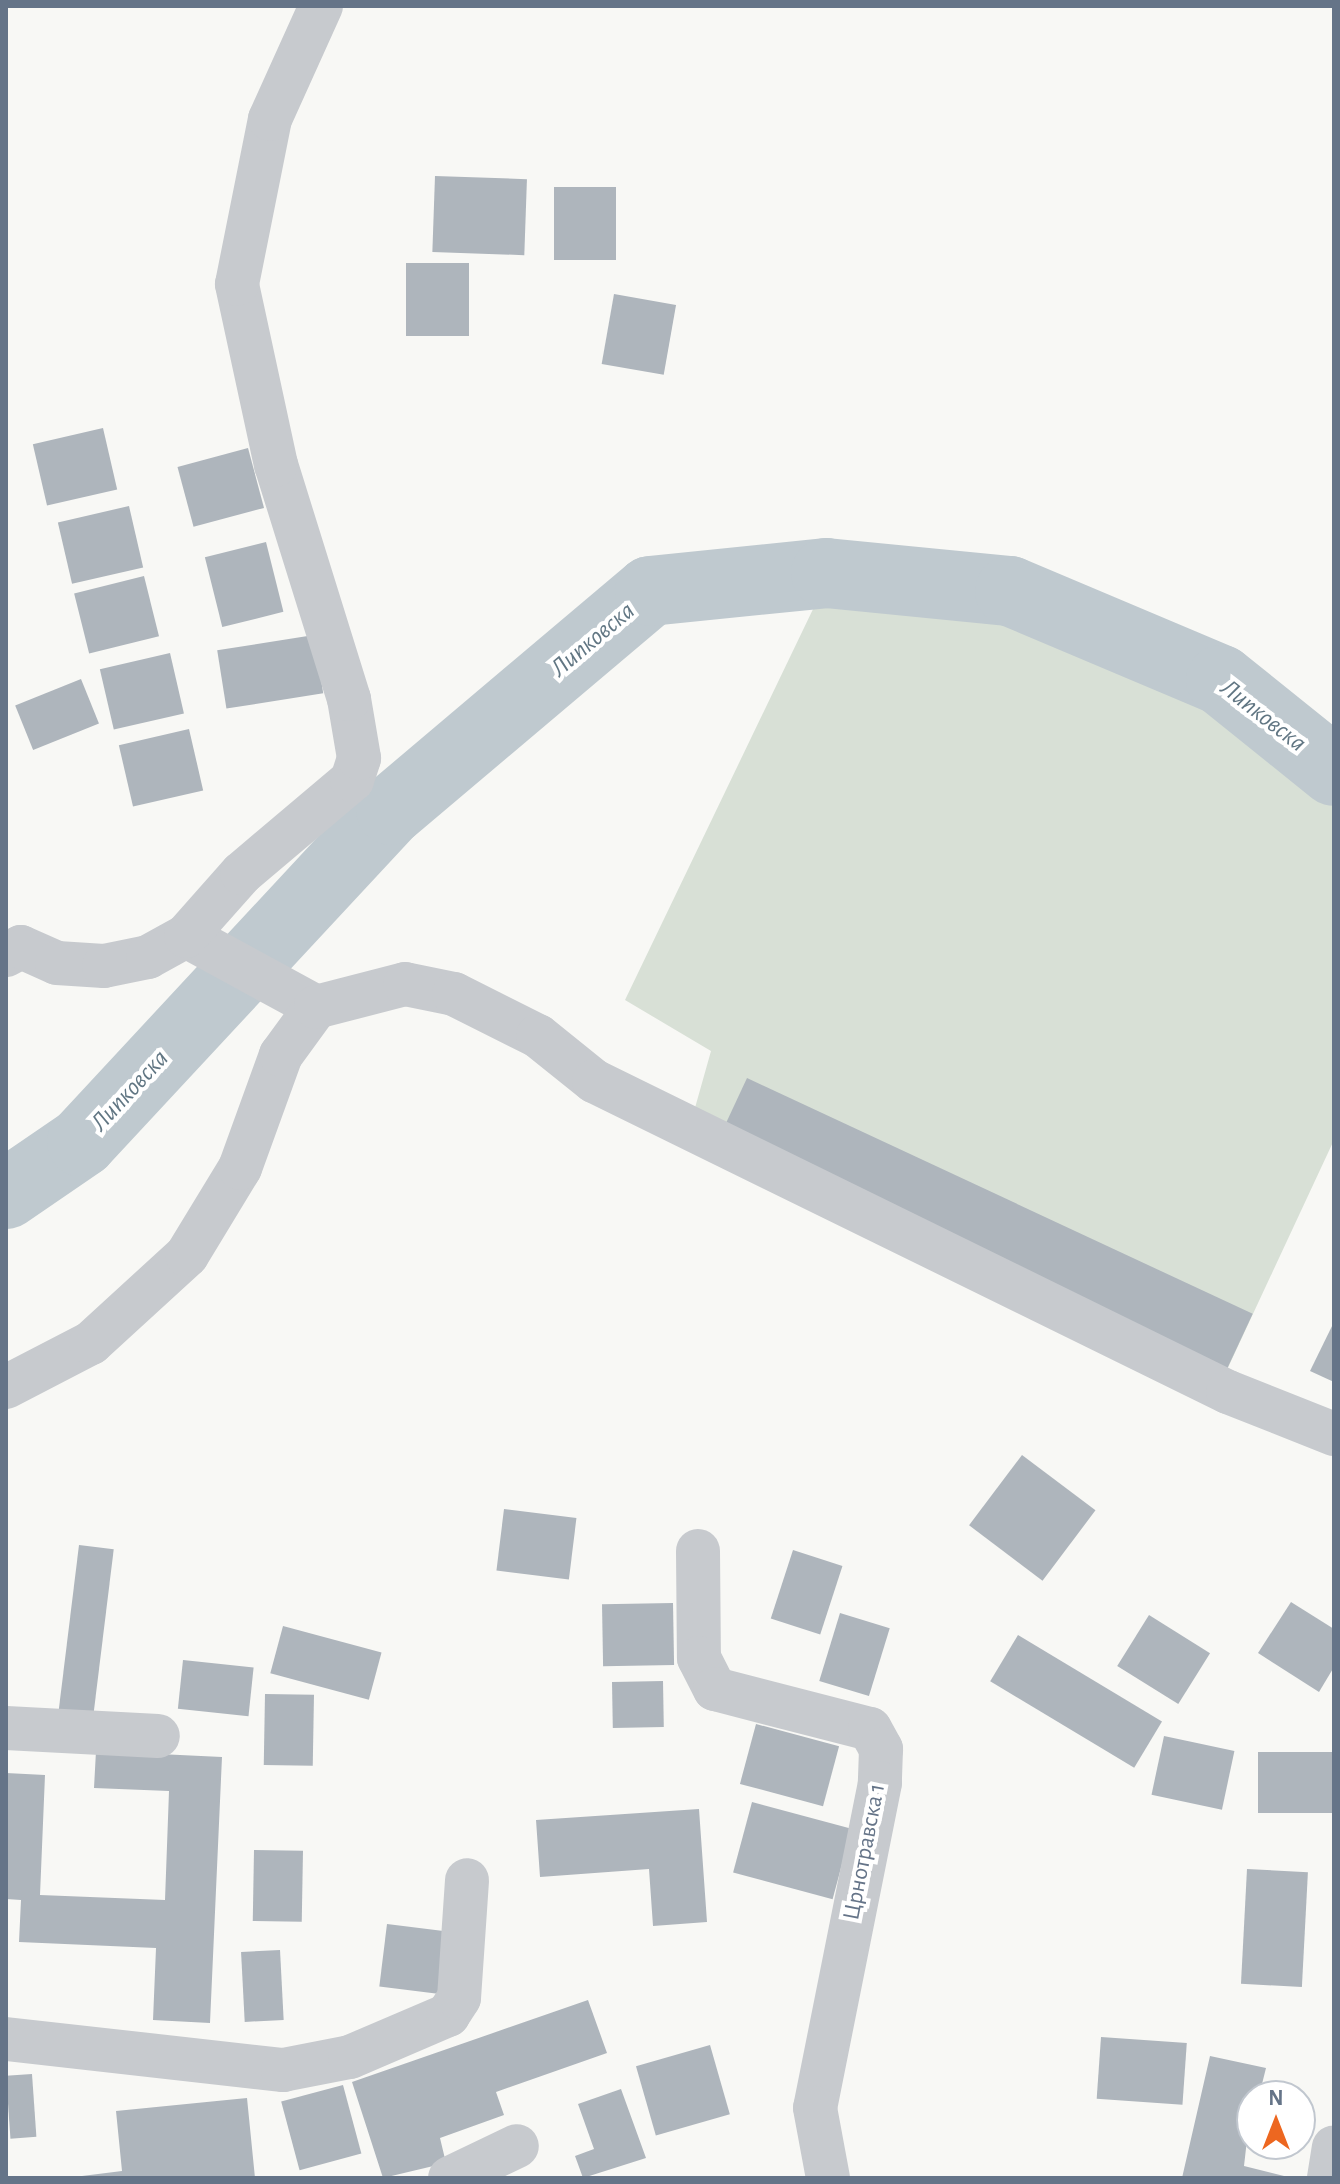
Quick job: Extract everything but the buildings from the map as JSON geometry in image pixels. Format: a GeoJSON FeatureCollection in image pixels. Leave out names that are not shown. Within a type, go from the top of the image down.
{"type":"FeatureCollection","features":[{"type":"Feature","properties":{"kind":"street"},"geometry":{"type":"LineString","coordinates":[[11,939],[57,963],[104,966],[148,957],[186,936],[242,873],[330,806],[359,758],[349,699],[276,465],[237,284],[270,119],[321,6]]}},
{"type":"Feature","properties":{"kind":"street"},"geometry":{"type":"LineString","coordinates":[[186,936],[316,1007]]}},
{"type":"Feature","properties":{"kind":"street"},"geometry":{"type":"LineString","coordinates":[[6,1387],[91,1343],[187,1255],[240,1168],[281,1055],[316,1007],[405,984],[454,994],[538,1036],[594,1081],[1228,1392],[1334,1434]]}},
{"type":"Feature","properties":{"kind":"street","name":"Црнотравска 1"},"geometry":{"type":"LineString","coordinates":[[698,1551],[699,1658],[715,1689],[870,1729],[881,1749],[815,2108],[828,2178]]}},
{"type":"Feature","properties":{"kind":"street"},"geometry":{"type":"LineString","coordinates":[[6,1728],[158,1736]]}},
{"type":"Feature","properties":{"kind":"street"},"geometry":{"type":"LineString","coordinates":[[6,2039],[283,2070],[350,2057],[448,2015],[459,1998],[467,1880]]}},
{"type":"Feature","properties":{"kind":"street"},"geometry":{"type":"LineString","coordinates":[[450,2178],[517,2146]]}},
{"type":"Feature","properties":{"kind":"street"},"geometry":{"type":"LineString","coordinates":[[1329,2178],[1334,2147]]}},
{"type":"Feature","properties":{"kind":"shaded area"},"geometry":{"type":"Polygon","coordinates":[[[815,605],[1001,615],[1188,697],[1334,804],[1334,1140],[1225,1374],[691,1122],[711,1051],[625,1000],[815,605]]]}},
{"type":"Feature","properties":{"kind":"waterway","name":"Липковска"},"geometry":{"type":"LineString","coordinates":[[6,1194],[82,1142],[391,810],[650,591],[826,573],[1010,591],[1221,680],[1334,771]]}}]}
